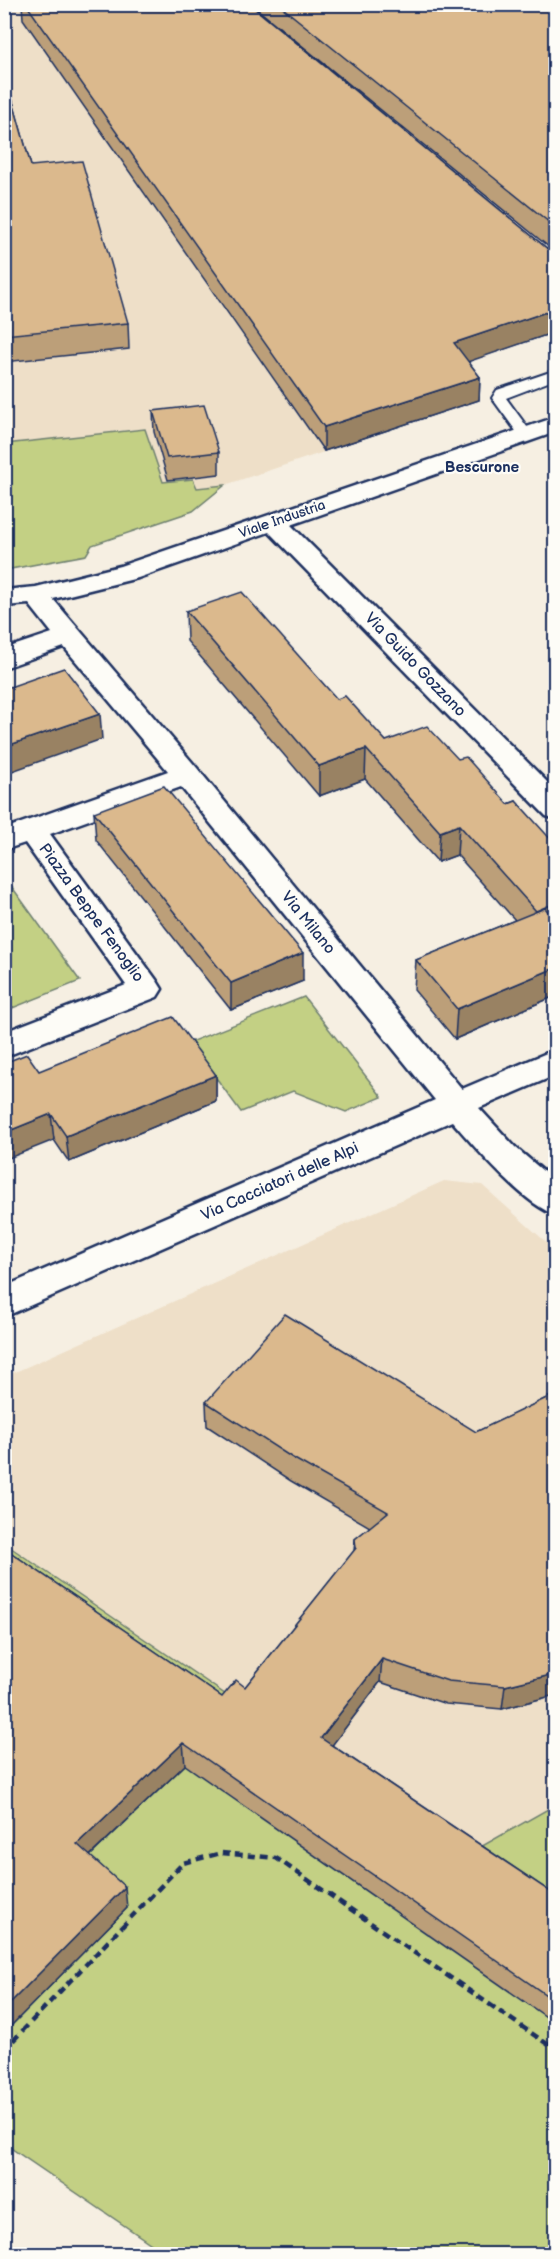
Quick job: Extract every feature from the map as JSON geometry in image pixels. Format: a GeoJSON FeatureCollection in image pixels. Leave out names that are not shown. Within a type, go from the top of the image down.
{"type":"FeatureCollection","features":[{"type":"Feature","properties":{"kind":"street","name":"Viale Industria"},"geometry":{"type":"LineString","coordinates":[[4,598],[36,595],[129,572],[555,424]]}},
{"type":"Feature","properties":{"kind":"street","name":"Via Guido Gozzano"},"geometry":{"type":"LineString","coordinates":[[274,522],[555,809]]}},
{"type":"Feature","properties":{"kind":"street","name":"Via Milano"},"geometry":{"type":"LineString","coordinates":[[36,595],[187,775],[457,1105],[503,1156],[555,1202]]}},
{"type":"Feature","properties":{"kind":"street"},"geometry":{"type":"LineString","coordinates":[[4,659],[69,636]]}},
{"type":"Feature","properties":{"kind":"street","name":"Piazza Beppe Fenoglio"},"geometry":{"type":"LineString","coordinates":[[4,1045],[146,989],[18,835],[187,775]]}},
{"type":"Feature","properties":{"kind":"street","name":"Via Cacciatori delle Alpi"},"geometry":{"type":"LineString","coordinates":[[4,1303],[555,1061]]}},
{"type":"Feature","properties":{"kind":"lane"},"geometry":{"type":"LineString","coordinates":[[526,435],[499,398],[502,393],[555,374]]}},
{"type":"Feature","properties":{"kind":"path"},"geometry":{"type":"LineString","coordinates":[[4,2050],[183,1863],[221,1853],[276,1858],[555,2050]]}},
{"type":"Feature","properties":{"kind":"shaded area"},"geometry":{"type":"Polygon","coordinates":[[[4,5],[221,5],[366,255],[479,400],[225,485],[193,511],[92,545],[86,555],[5,570],[4,5]]]}},
{"type":"Feature","properties":{"kind":"shaded area"},"geometry":{"type":"Polygon","coordinates":[[[444,1181],[482,1185],[555,1250],[555,1805],[463,1857],[5,1543],[4,1377],[444,1181]]]}},
{"type":"Feature","properties":{"kind":"green space"},"geometry":{"type":"Polygon","coordinates":[[[145,429],[163,482],[193,479],[197,488],[225,485],[193,511],[92,545],[86,555],[5,570],[5,444],[145,429]]]}},
{"type":"Feature","properties":{"kind":"green space"},"geometry":{"type":"Polygon","coordinates":[[[4,876],[80,981],[5,1011],[4,1011],[4,876]]]}},
{"type":"Feature","properties":{"kind":"green space"},"geometry":{"type":"Polygon","coordinates":[[[304,997],[382,1097],[346,1112],[293,1091],[241,1112],[190,1042],[304,997]]]}},
{"type":"Feature","properties":{"kind":"green space"},"geometry":{"type":"Polygon","coordinates":[[[4,1543],[463,1857],[555,1805],[555,2254],[166,2254],[5,2144],[4,1543]]]}},
{"type":"Feature","properties":{"kind":"building"},"geometry":{"type":"Polygon","coordinates":[[[26,4],[249,4],[549,250],[555,252],[555,309],[454,343],[480,377],[324,427],[26,4]]]}},
{"type":"Feature","properties":{"kind":"building"},"geometry":{"type":"Polygon","coordinates":[[[278,4],[552,4],[555,6],[555,227],[278,4]]]}},
{"type":"Feature","properties":{"kind":"building"},"geometry":{"type":"Polygon","coordinates":[[[4,70],[31,166],[82,161],[128,323],[4,335],[4,70]]]}},
{"type":"Feature","properties":{"kind":"building"},"geometry":{"type":"Polygon","coordinates":[[[204,405],[219,452],[167,458],[153,411],[204,405]]]}},
{"type":"Feature","properties":{"kind":"building"},"geometry":{"type":"Polygon","coordinates":[[[242,592],[337,699],[345,696],[386,741],[427,726],[458,759],[466,757],[508,804],[516,801],[555,844],[555,903],[536,911],[459,825],[440,832],[366,749],[319,766],[186,611],[242,592]]]}},
{"type":"Feature","properties":{"kind":"building"},"geometry":{"type":"Polygon","coordinates":[[[64,668],[100,714],[4,747],[4,689],[64,668]]]}},
{"type":"Feature","properties":{"kind":"building"},"geometry":{"type":"Polygon","coordinates":[[[164,786],[303,953],[231,983],[94,812],[164,786]]]}},
{"type":"Feature","properties":{"kind":"building"},"geometry":{"type":"Polygon","coordinates":[[[545,908],[555,920],[555,968],[457,1009],[416,960],[545,908]]]}},
{"type":"Feature","properties":{"kind":"building"},"geometry":{"type":"Polygon","coordinates":[[[173,1017],[216,1075],[66,1136],[51,1114],[4,1133],[4,1063],[27,1054],[39,1071],[173,1017]]]}},
{"type":"Feature","properties":{"kind":"building"},"geometry":{"type":"Polygon","coordinates":[[[285,1314],[476,1432],[555,1394],[555,1674],[505,1686],[448,1681],[382,1659],[321,1738],[555,1895],[555,2001],[183,1743],[77,1844],[125,1887],[4,2009],[4,1548],[222,1697],[236,1680],[245,1687],[356,1548],[355,1539],[388,1512],[291,1457],[206,1402],[285,1314]]]}},
{"type":"Feature","properties":{"kind":"district","name":"Bescurone"},"geometry":{"type":"Point","coordinates":[482,467]}}]}
